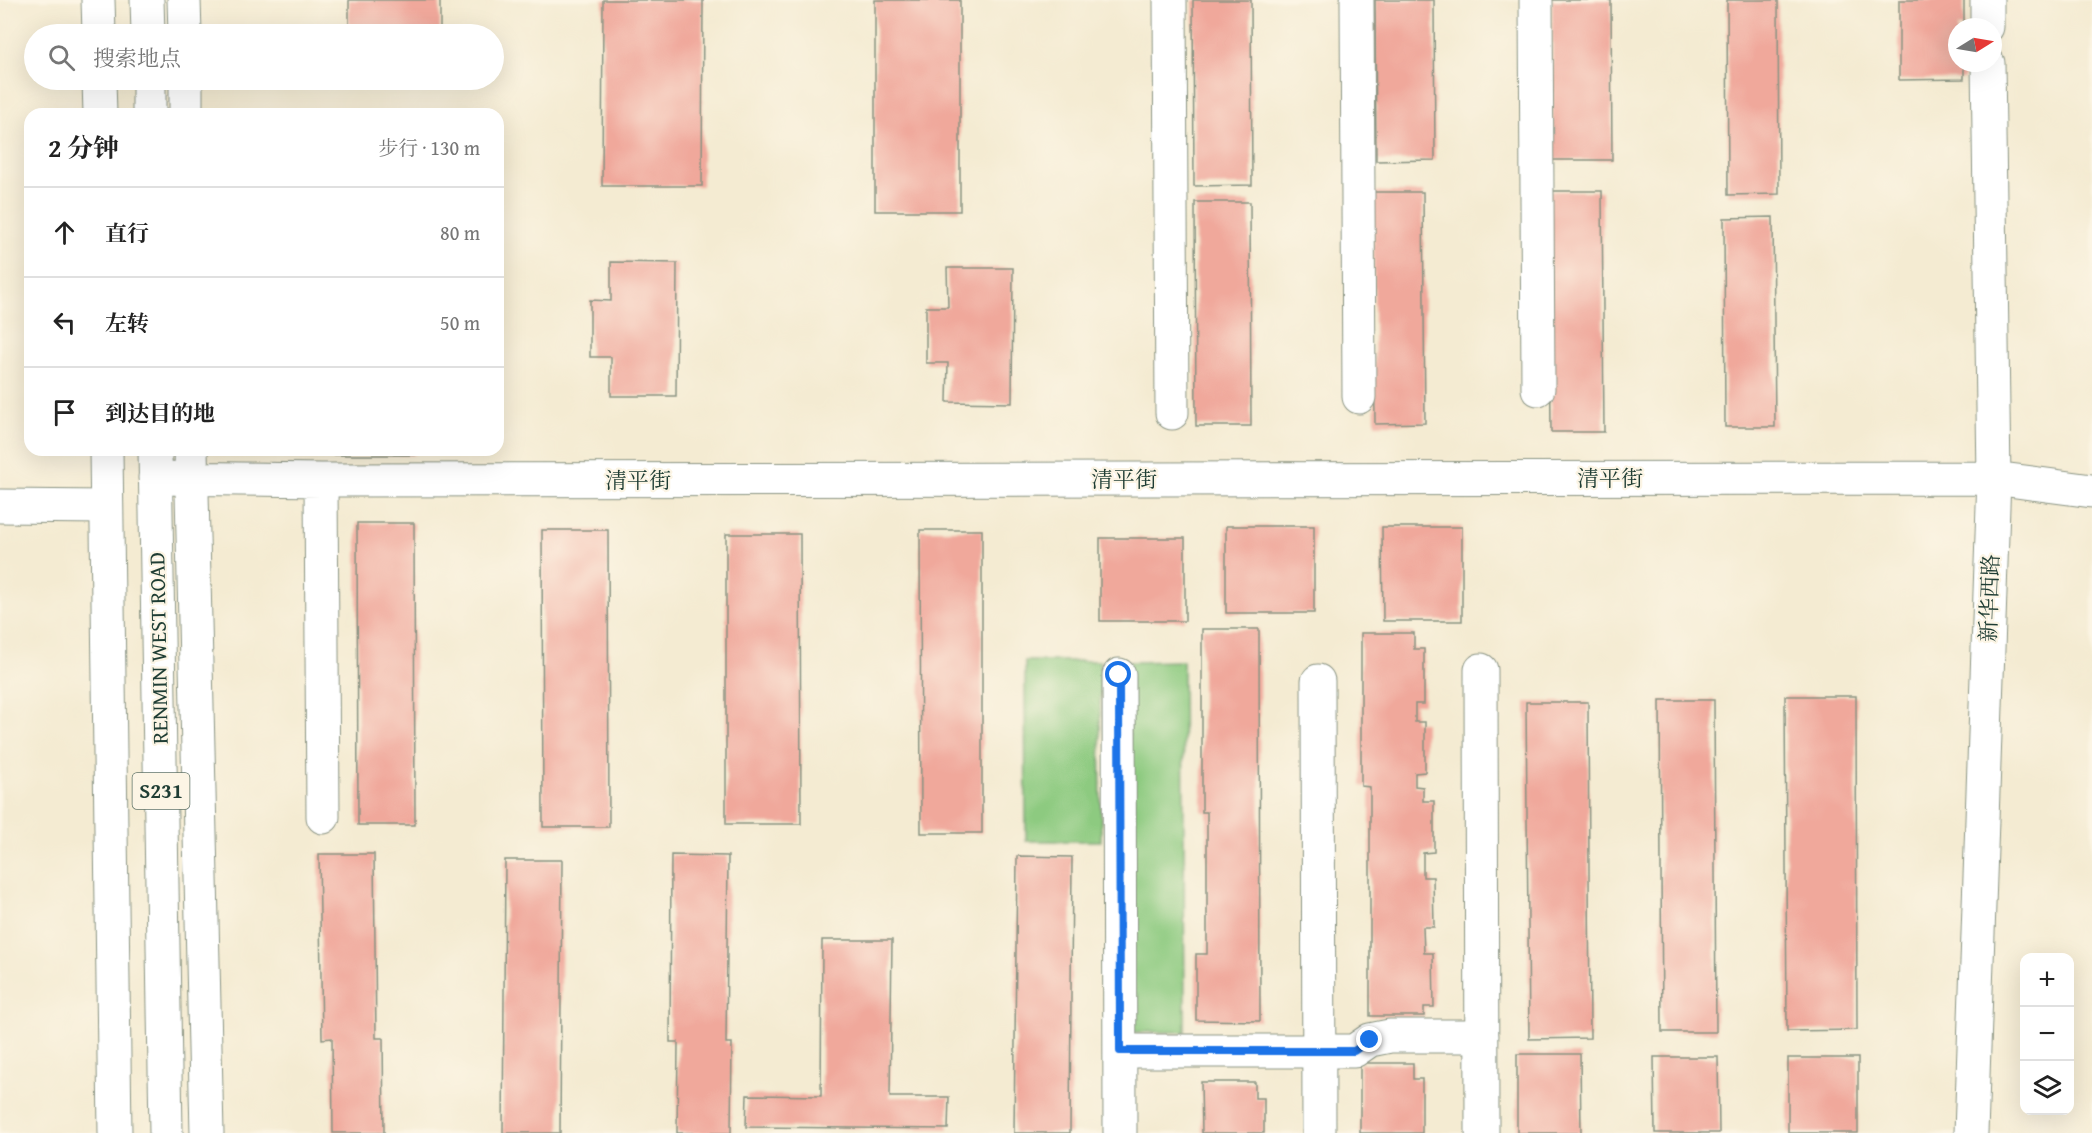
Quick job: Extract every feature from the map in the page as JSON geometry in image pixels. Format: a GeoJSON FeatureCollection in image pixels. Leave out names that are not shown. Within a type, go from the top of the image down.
{"type":"FeatureCollection","features":[{"type":"Feature","properties":{"kind":"street"},"geometry":{"type":"LineString","coordinates":[[98,0],[99,24]]}},
{"type":"Feature","properties":{"kind":"street"},"geometry":{"type":"LineString","coordinates":[[147,0],[148,24]]}},
{"type":"Feature","properties":{"kind":"street"},"geometry":{"type":"LineString","coordinates":[[184,0],[185,24]]}},
{"type":"Feature","properties":{"kind":"street"},"geometry":{"type":"LineString","coordinates":[[1170,0],[1172,413]]}},
{"type":"Feature","properties":{"kind":"street"},"geometry":{"type":"LineString","coordinates":[[1357,0],[1359,397]]}},
{"type":"Feature","properties":{"kind":"street"},"geometry":{"type":"LineString","coordinates":[[1536,0],[1538,388]]}},
{"type":"Feature","properties":{"kind":"street"},"geometry":{"type":"LineString","coordinates":[[1987,0],[1987,18]]}},
{"type":"Feature","properties":{"kind":"street","name":"新华西路"},"geometry":{"type":"LineString","coordinates":[[1971,1133],[1994,478],[1988,72]]}},
{"type":"Feature","properties":{"kind":"street"},"geometry":{"type":"LineString","coordinates":[[99,90],[100,108]]}},
{"type":"Feature","properties":{"kind":"street"},"geometry":{"type":"LineString","coordinates":[[148,90],[149,108]]}},
{"type":"Feature","properties":{"kind":"street"},"geometry":{"type":"LineString","coordinates":[[186,90],[186,108]]}},
{"type":"Feature","properties":{"kind":"street","name":"S231"},"geometry":{"type":"LineString","coordinates":[[106,456],[115,1133]]}},
{"type":"Feature","properties":{"kind":"street","name":"清平街"},"geometry":{"type":"LineString","coordinates":[[155,464],[191,464],[321,480],[1994,478],[2092,491]]}},
{"type":"Feature","properties":{"kind":"street","name":"RENMIN WEST ROAD"},"geometry":{"type":"LineString","coordinates":[[155,464],[166,1133]]}},
{"type":"Feature","properties":{"kind":"street"},"geometry":{"type":"LineString","coordinates":[[191,464],[207,1133]]}},
{"type":"Feature","properties":{"kind":"street"},"geometry":{"type":"LineString","coordinates":[[321,480],[323,817]]}},
{"type":"Feature","properties":{"kind":"street"},"geometry":{"type":"LineString","coordinates":[[0,506],[106,507]]}},
{"type":"Feature","properties":{"kind":"street"},"geometry":{"type":"LineString","coordinates":[[1481,670],[1482,1133]]}},
{"type":"Feature","properties":{"kind":"street"},"geometry":{"type":"LineString","coordinates":[[1119,675],[1120,1133]]}},
{"type":"Feature","properties":{"kind":"street"},"geometry":{"type":"LineString","coordinates":[[1318,681],[1319,1133]]}},
{"type":"Feature","properties":{"kind":"street"},"geometry":{"type":"LineString","coordinates":[[1120,1051],[1354,1051],[1370,1040],[1390,1035],[1482,1036]]}},
{"type":"Feature","properties":{"kind":"green space"},"geometry":{"type":"Polygon","coordinates":[[[1025,661],[1100,661],[1101,841],[1026,841],[1025,661]]]}},
{"type":"Feature","properties":{"kind":"green space"},"geometry":{"type":"Polygon","coordinates":[[[1183,661],[1185,1032],[1130,1032],[1129,662],[1183,661]]]}},
{"type":"Feature","properties":{"kind":"building"},"geometry":{"type":"Polygon","coordinates":[[[349,0],[440,0],[440,24],[349,24],[349,0]]]}},
{"type":"Feature","properties":{"kind":"building"},"geometry":{"type":"Polygon","coordinates":[[[603,0],[703,0],[702,186],[602,186],[603,0]]]}},
{"type":"Feature","properties":{"kind":"building"},"geometry":{"type":"Polygon","coordinates":[[[875,0],[960,0],[960,211],[875,211],[875,0]]]}},
{"type":"Feature","properties":{"kind":"building"},"geometry":{"type":"Polygon","coordinates":[[[1193,0],[1251,0],[1252,185],[1194,186],[1193,0]]]}},
{"type":"Feature","properties":{"kind":"building"},"geometry":{"type":"Polygon","coordinates":[[[1375,0],[1434,0],[1435,160],[1376,161],[1375,0]]]}},
{"type":"Feature","properties":{"kind":"building"},"geometry":{"type":"Polygon","coordinates":[[[1552,0],[1611,0],[1612,160],[1553,160],[1552,0]]]}},
{"type":"Feature","properties":{"kind":"building"},"geometry":{"type":"Polygon","coordinates":[[[1727,0],[1778,0],[1779,194],[1728,195],[1727,0]]]}},
{"type":"Feature","properties":{"kind":"building"},"geometry":{"type":"Polygon","coordinates":[[[1899,0],[1964,0],[1964,18],[1948,18],[1948,72],[1964,72],[1964,79],[1899,80],[1899,0]]]}},
{"type":"Feature","properties":{"kind":"building"},"geometry":{"type":"Polygon","coordinates":[[[1549,191],[1602,191],[1604,432],[1551,432],[1549,191]]]}},
{"type":"Feature","properties":{"kind":"building"},"geometry":{"type":"Polygon","coordinates":[[[1373,192],[1423,192],[1425,423],[1375,424],[1373,192]]]}},
{"type":"Feature","properties":{"kind":"building"},"geometry":{"type":"Polygon","coordinates":[[[1195,202],[1250,202],[1251,426],[1196,426],[1195,202]]]}},
{"type":"Feature","properties":{"kind":"building"},"geometry":{"type":"Polygon","coordinates":[[[1773,217],[1775,427],[1725,427],[1724,218],[1773,217]]]}},
{"type":"Feature","properties":{"kind":"building"},"geometry":{"type":"Polygon","coordinates":[[[611,262],[677,263],[676,396],[611,396],[611,357],[590,357],[590,300],[611,301],[611,262]]]}},
{"type":"Feature","properties":{"kind":"building"},"geometry":{"type":"Polygon","coordinates":[[[947,268],[1013,268],[1012,403],[947,402],[948,363],[926,363],[926,307],[948,307],[947,268]]]}},
{"type":"Feature","properties":{"kind":"building"},"geometry":{"type":"Polygon","coordinates":[[[357,523],[414,523],[415,825],[358,825],[357,523]]]}},
{"type":"Feature","properties":{"kind":"building"},"geometry":{"type":"Polygon","coordinates":[[[1226,526],[1314,526],[1314,613],[1226,613],[1226,526]]]}},
{"type":"Feature","properties":{"kind":"building"},"geometry":{"type":"Polygon","coordinates":[[[1382,527],[1462,527],[1462,621],[1383,621],[1382,527]]]}},
{"type":"Feature","properties":{"kind":"building"},"geometry":{"type":"Polygon","coordinates":[[[542,530],[608,530],[609,827],[543,827],[542,530]]]}},
{"type":"Feature","properties":{"kind":"building"},"geometry":{"type":"Polygon","coordinates":[[[920,530],[982,530],[982,833],[921,833],[920,530]]]}},
{"type":"Feature","properties":{"kind":"building"},"geometry":{"type":"Polygon","coordinates":[[[726,534],[800,534],[801,824],[726,824],[726,534]]]}},
{"type":"Feature","properties":{"kind":"building"},"geometry":{"type":"Polygon","coordinates":[[[1100,538],[1185,538],[1185,621],[1100,621],[1100,538]]]}},
{"type":"Feature","properties":{"kind":"building"},"geometry":{"type":"Polygon","coordinates":[[[1202,629],[1259,629],[1260,1021],[1196,1020],[1196,954],[1207,954],[1207,812],[1202,812],[1202,629]]]}},
{"type":"Feature","properties":{"kind":"building"},"geometry":{"type":"Polygon","coordinates":[[[1361,633],[1414,633],[1414,649],[1424,649],[1424,704],[1415,704],[1415,722],[1425,722],[1425,772],[1415,773],[1415,786],[1423,787],[1423,801],[1434,801],[1434,852],[1423,853],[1423,877],[1433,877],[1434,927],[1423,927],[1424,953],[1433,953],[1434,1007],[1424,1007],[1424,1016],[1370,1016],[1370,787],[1361,786],[1361,633]]]}},
{"type":"Feature","properties":{"kind":"building"},"geometry":{"type":"Polygon","coordinates":[[[1785,696],[1856,696],[1857,1030],[1787,1031],[1785,696]]]}},
{"type":"Feature","properties":{"kind":"building"},"geometry":{"type":"Polygon","coordinates":[[[1660,700],[1714,700],[1716,1032],[1662,1032],[1660,700]]]}},
{"type":"Feature","properties":{"kind":"building"},"geometry":{"type":"Polygon","coordinates":[[[1526,702],[1588,702],[1590,1038],[1529,1039],[1526,702]]]}},
{"type":"Feature","properties":{"kind":"building"},"geometry":{"type":"Polygon","coordinates":[[[319,854],[374,854],[376,1038],[383,1038],[384,1133],[333,1133],[332,1038],[322,1039],[319,854]]]}},
{"type":"Feature","properties":{"kind":"building"},"geometry":{"type":"Polygon","coordinates":[[[671,855],[728,856],[726,1043],[732,1043],[731,1133],[677,1133],[678,1042],[670,1042],[671,855]]]}},
{"type":"Feature","properties":{"kind":"building"},"geometry":{"type":"Polygon","coordinates":[[[1017,856],[1072,857],[1070,1133],[1014,1133],[1017,856]]]}},
{"type":"Feature","properties":{"kind":"building"},"geometry":{"type":"Polygon","coordinates":[[[505,860],[562,860],[560,1133],[503,1133],[505,860]]]}},
{"type":"Feature","properties":{"kind":"building"},"geometry":{"type":"Polygon","coordinates":[[[822,940],[892,940],[890,1097],[949,1097],[948,1129],[746,1127],[747,1095],[821,1096],[822,940]]]}},
{"type":"Feature","properties":{"kind":"building"},"geometry":{"type":"Polygon","coordinates":[[[1517,1054],[1580,1054],[1581,1133],[1517,1133],[1517,1054]]]}},
{"type":"Feature","properties":{"kind":"building"},"geometry":{"type":"Polygon","coordinates":[[[1654,1057],[1718,1057],[1719,1133],[1655,1133],[1654,1057]]]}},
{"type":"Feature","properties":{"kind":"building"},"geometry":{"type":"Polygon","coordinates":[[[1788,1058],[1858,1058],[1858,1133],[1788,1133],[1788,1058]]]}},
{"type":"Feature","properties":{"kind":"building"},"geometry":{"type":"Polygon","coordinates":[[[1360,1063],[1413,1063],[1413,1079],[1422,1079],[1422,1133],[1360,1133],[1360,1063]]]}},
{"type":"Feature","properties":{"kind":"building"},"geometry":{"type":"Polygon","coordinates":[[[1201,1082],[1255,1082],[1255,1098],[1264,1098],[1264,1133],[1202,1133],[1201,1082]]]}},
{"type":"Feature","properties":{"kind":"route"},"geometry":{"type":"LineString","coordinates":[[1119,675],[1120,1051],[1354,1051],[1370,1040]]}}]}
